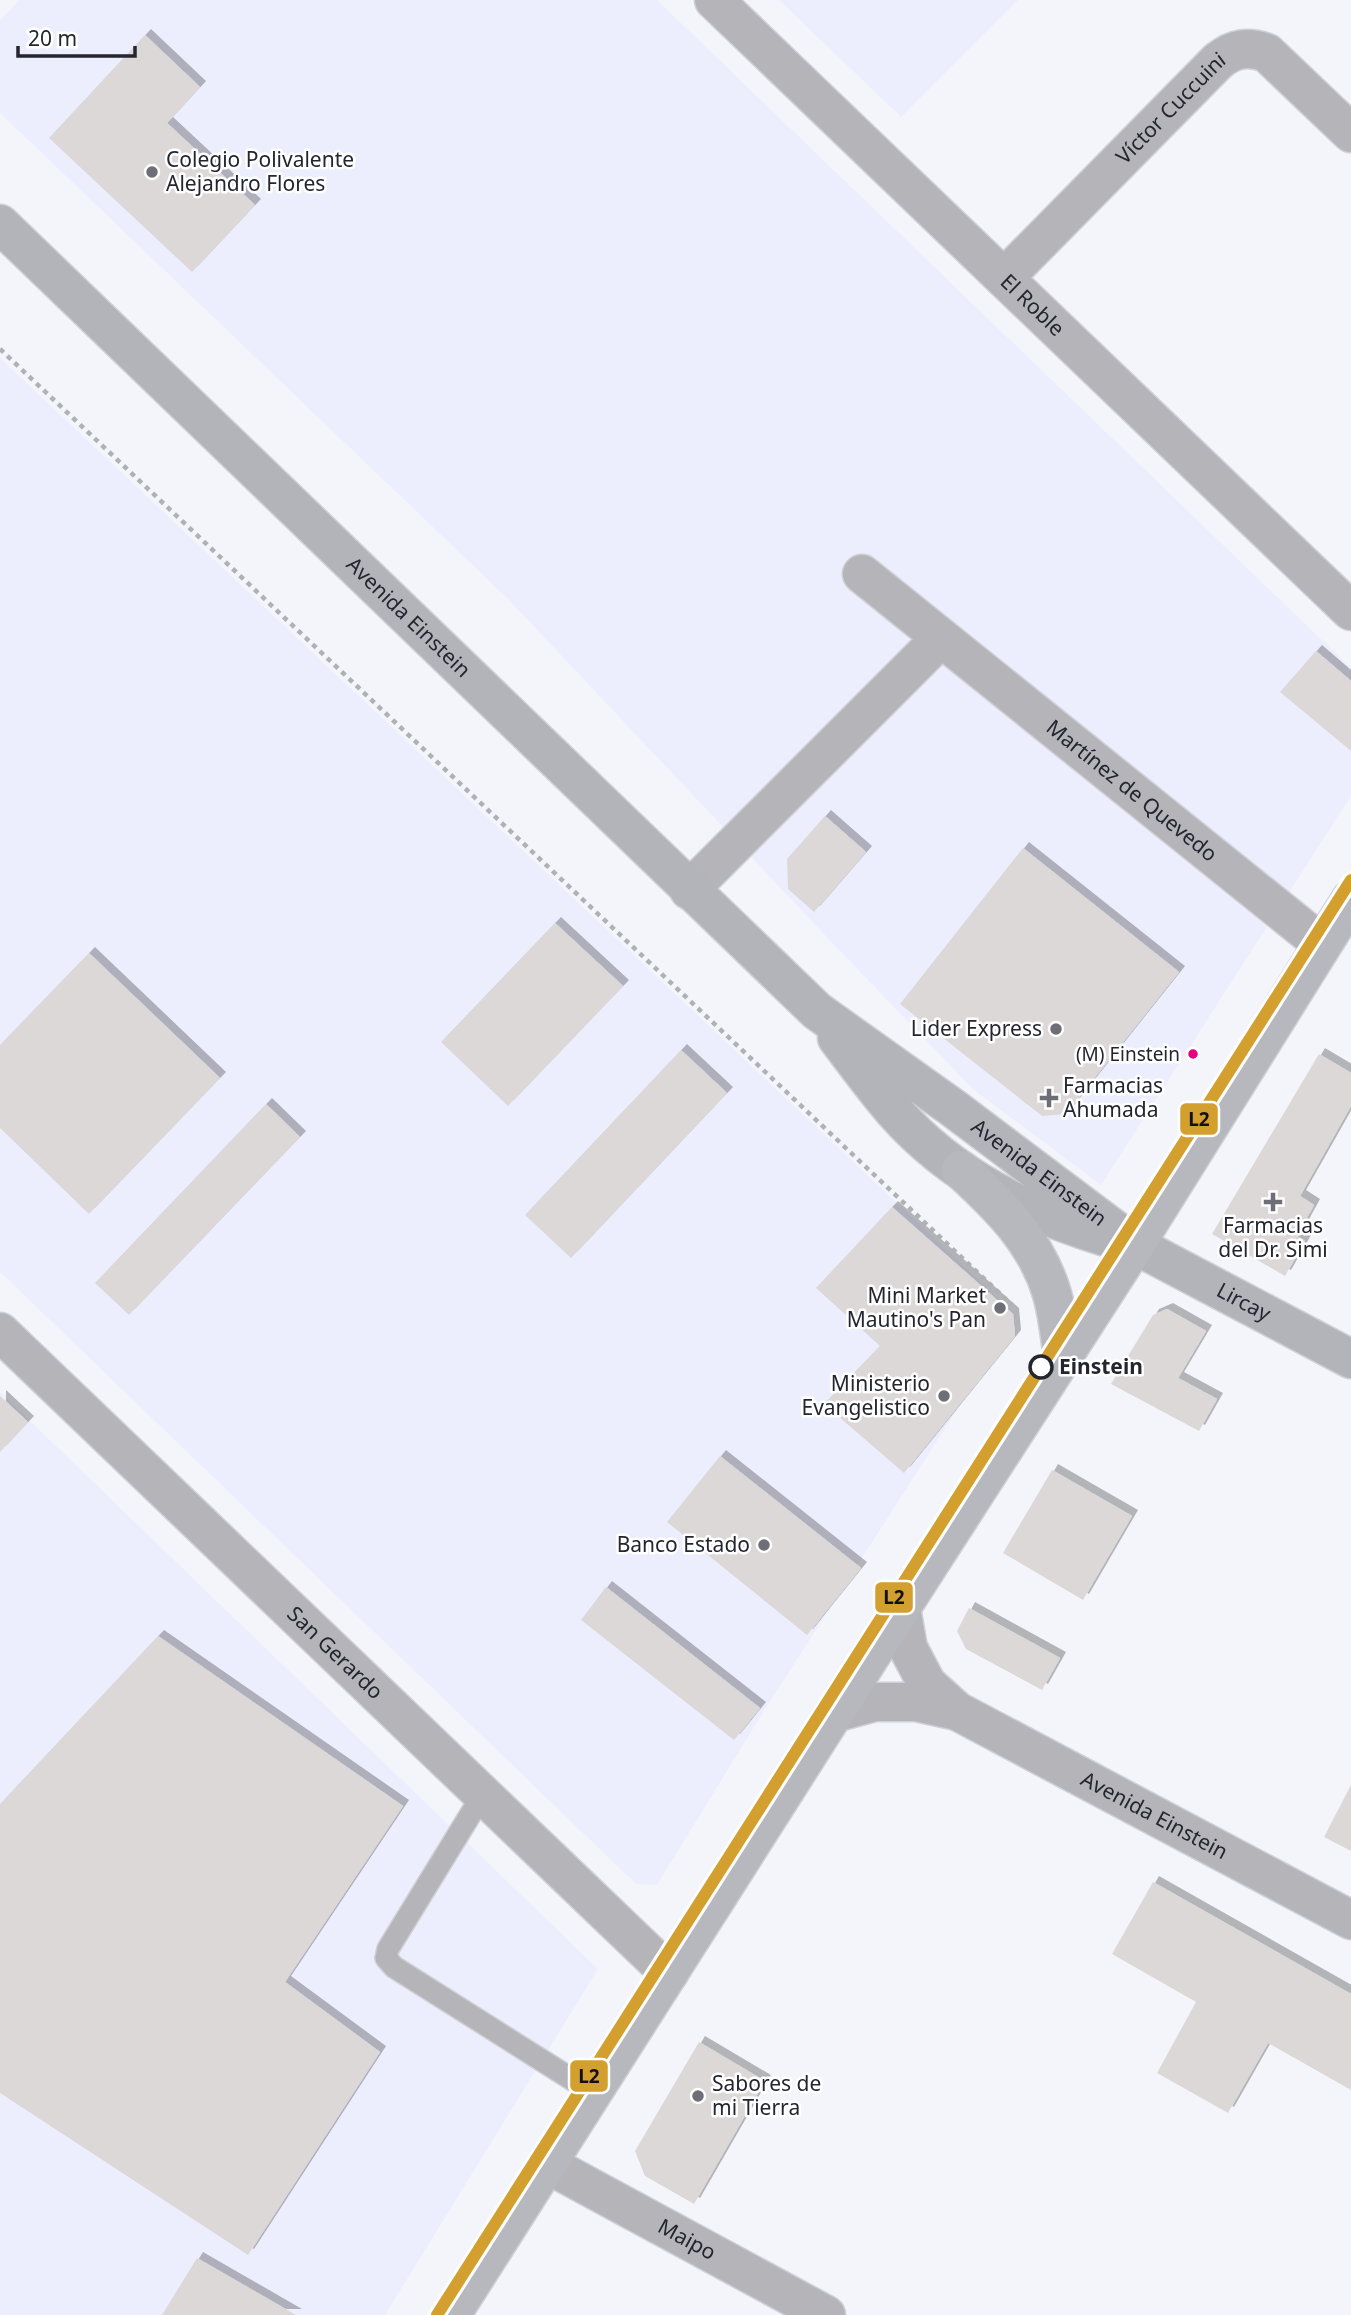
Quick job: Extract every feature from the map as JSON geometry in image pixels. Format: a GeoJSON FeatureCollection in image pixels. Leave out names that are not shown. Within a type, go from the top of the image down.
{"type":"FeatureCollection","features":[{"type":"Feature","properties":{"kind":"main road","name":"Avenida Einstein"},"geometry":{"type":"LineString","coordinates":[[0,224],[817,1011],[905,1072],[1135,1245]]}},
{"type":"Feature","properties":{"kind":"main road"},"geometry":{"type":"LineString","coordinates":[[451,2315],[1135,1245],[1351,899]]}},
{"type":"Feature","properties":{"kind":"main road","name":"Avenida Einstein"},"geometry":{"type":"LineString","coordinates":[[817,1011],[895,1112],[961,1170],[1007,1199],[1050,1219],[1135,1245]]}},
{"type":"Feature","properties":{"kind":"main road"},"geometry":{"type":"LineString","coordinates":[[961,1170],[1007,1214],[1035,1253],[1052,1294],[1063,1358]]}},
{"type":"Feature","properties":{"kind":"main road","name":"Lircay"},"geometry":{"type":"LineString","coordinates":[[1135,1245],[1351,1359]]}},
{"type":"Feature","properties":{"kind":"street","name":"El Roble"},"geometry":{"type":"LineString","coordinates":[[714,0],[1351,611]]}},
{"type":"Feature","properties":{"kind":"street","name":"Víctor Cuccuini"},"geometry":{"type":"LineString","coordinates":[[1004,278],[1218,61],[1230,52],[1244,48],[1267,53],[1351,133]]}},
{"type":"Feature","properties":{"kind":"street","name":"Martínez de Quevedo"},"geometry":{"type":"LineString","coordinates":[[862,574],[1322,944]]}},
{"type":"Feature","properties":{"kind":"street"},"geometry":{"type":"LineString","coordinates":[[689,890],[941,638]]}},
{"type":"Feature","properties":{"kind":"street","name":"San Gerardo"},"geometry":{"type":"LineString","coordinates":[[0,1332],[669,1973]]}},
{"type":"Feature","properties":{"kind":"street","name":"Avenida Einstein"},"geometry":{"type":"LineString","coordinates":[[901,1608],[908,1648],[927,1684],[957,1711],[1351,1920]]}},
{"type":"Feature","properties":{"kind":"street","name":"Avenida Einstein"},"geometry":{"type":"LineString","coordinates":[[834,1713],[875,1702],[916,1702],[957,1711]]}},
{"type":"Feature","properties":{"kind":"street","name":"Maipo"},"geometry":{"type":"LineString","coordinates":[[547,2164],[826,2315]]}},
{"type":"Feature","properties":{"kind":"lane"},"geometry":{"type":"LineString","coordinates":[[483,1794],[388,1949],[386,1958],[394,1967],[592,2092]]}},
{"type":"Feature","properties":{"kind":"path"},"geometry":{"type":"LineString","coordinates":[[0,349],[1019,1312]]}},
{"type":"Feature","properties":{"kind":"shaded area"},"geometry":{"type":"Polygon","coordinates":[[[19,0],[657,0],[1351,668],[1351,796],[1101,1185],[975,1091],[508,599],[0,113],[0,21],[19,0]]]}},
{"type":"Feature","properties":{"kind":"shaded area"},"geometry":{"type":"Polygon","coordinates":[[[779,0],[1018,0],[901,117],[779,0]]]}},
{"type":"Feature","properties":{"kind":"shaded area"},"geometry":{"type":"Polygon","coordinates":[[[0,358],[1017,1316],[762,1714],[657,1885],[636,1884],[0,1272],[0,358]]]}},
{"type":"Feature","properties":{"kind":"shaded area"},"geometry":{"type":"Polygon","coordinates":[[[0,1392],[598,1969],[385,2315],[0,2315],[0,1392]]]}},
{"type":"Feature","properties":{"kind":"building","name":"Colegio Polivalente Alejandro Flores"},"geometry":{"type":"Polygon","coordinates":[[[145,35],[200,87],[167,123],[255,205],[192,272],[49,138],[145,35]]]}},
{"type":"Feature","properties":{"kind":"building"},"geometry":{"type":"Polygon","coordinates":[[[1316,651],[1351,681],[1351,751],[1280,692],[1316,651]]]}},
{"type":"Feature","properties":{"kind":"building"},"geometry":{"type":"Polygon","coordinates":[[[825,816],[866,852],[814,912],[788,889],[787,859],[825,816]]]}},
{"type":"Feature","properties":{"kind":"building"},"geometry":{"type":"Polygon","coordinates":[[[1023,848],[1179,972],[1066,1114],[1042,1116],[900,1004],[1023,848]]]}},
{"type":"Feature","properties":{"kind":"building"},"geometry":{"type":"Polygon","coordinates":[[[555,923],[623,986],[508,1106],[441,1042],[555,923]]]}},
{"type":"Feature","properties":{"kind":"building"},"geometry":{"type":"Polygon","coordinates":[[[89,953],[220,1078],[89,1214],[0,1128],[0,1045],[89,953]]]}},
{"type":"Feature","properties":{"kind":"building"},"geometry":{"type":"Polygon","coordinates":[[[681,1050],[727,1093],[571,1258],[525,1215],[681,1050]]]}},
{"type":"Feature","properties":{"kind":"building"},"geometry":{"type":"Polygon","coordinates":[[[1319,1054],[1351,1073],[1351,1106],[1300,1196],[1314,1205],[1297,1236],[1305,1241],[1285,1276],[1212,1234],[1319,1054]]]}},
{"type":"Feature","properties":{"kind":"building"},"geometry":{"type":"Polygon","coordinates":[[[266,1104],[300,1137],[129,1315],[95,1283],[266,1104]]]}},
{"type":"Feature","properties":{"kind":"building"},"geometry":{"type":"Polygon","coordinates":[[[892,1207],[1013,1314],[1015,1336],[904,1473],[824,1404],[880,1346],[816,1288],[892,1207]]]}},
{"type":"Feature","properties":{"kind":"building"},"geometry":{"type":"Polygon","coordinates":[[[1167,1309],[1206,1331],[1178,1378],[1217,1399],[1199,1431],[1111,1384],[1153,1315],[1167,1309]]]}},
{"type":"Feature","properties":{"kind":"building"},"geometry":{"type":"Polygon","coordinates":[[[0,1396],[28,1422],[0,1452],[0,1396]]]}},
{"type":"Feature","properties":{"kind":"building","name":"Banco Estado"},"geometry":{"type":"Polygon","coordinates":[[[720,1456],[861,1568],[807,1635],[667,1522],[720,1456]]]}},
{"type":"Feature","properties":{"kind":"building"},"geometry":{"type":"Polygon","coordinates":[[[1052,1470],[1132,1516],[1083,1600],[1003,1553],[1052,1470]]]}},
{"type":"Feature","properties":{"kind":"building"},"geometry":{"type":"Polygon","coordinates":[[[606,1587],[760,1708],[734,1740],[581,1620],[606,1587]]]}},
{"type":"Feature","properties":{"kind":"building"},"geometry":{"type":"Polygon","coordinates":[[[969,1608],[1060,1658],[1042,1690],[966,1649],[957,1631],[969,1608]]]}},
{"type":"Feature","properties":{"kind":"building"},"geometry":{"type":"Polygon","coordinates":[[[158,1636],[403,1806],[285,1982],[380,2052],[248,2255],[0,2093],[0,1804],[158,1636]]]}},
{"type":"Feature","properties":{"kind":"building"},"geometry":{"type":"Polygon","coordinates":[[[1351,1785],[1351,1851],[1324,1837],[1351,1785]]]}},
{"type":"Feature","properties":{"kind":"building"},"geometry":{"type":"Polygon","coordinates":[[[1153,1882],[1351,1994],[1351,2090],[1268,2043],[1228,2113],[1157,2073],[1196,2002],[1112,1954],[1153,1882]]]}},
{"type":"Feature","properties":{"kind":"building"},"geometry":{"type":"Polygon","coordinates":[[[699,2042],[765,2081],[694,2204],[645,2176],[635,2151],[699,2042]]]}},
{"type":"Feature","properties":{"kind":"building"},"geometry":{"type":"Polygon","coordinates":[[[197,2258],[296,2315],[162,2315],[197,2258]]]}},
{"type":"Feature","properties":{"kind":"transit line","name":"L2"},"geometry":{"type":"LineString","coordinates":[[437,2315],[1351,880]]}},
{"type":"Feature","properties":{"kind":"place","name":"Colegio Polivalente Alejandro Flores"},"geometry":{"type":"Point","coordinates":[152,172]}},
{"type":"Feature","properties":{"kind":"place","name":"Lider Express"},"geometry":{"type":"Point","coordinates":[1056,1029]}},
{"type":"Feature","properties":{"kind":"place","name":"(M) Einstein"},"geometry":{"type":"Point","coordinates":[1193,1054]}},
{"type":"Feature","properties":{"kind":"place","name":"Farmacias Ahumada"},"geometry":{"type":"Point","coordinates":[1049,1098]}},
{"type":"Feature","properties":{"kind":"place","name":"Farmacias del Dr. Simi"},"geometry":{"type":"Point","coordinates":[1273,1202]}},
{"type":"Feature","properties":{"kind":"place","name":"Mini Market Mautino's Pan"},"geometry":{"type":"Point","coordinates":[1000,1308]}},
{"type":"Feature","properties":{"kind":"place","name":"Einstein"},"geometry":{"type":"Point","coordinates":[1041,1367]}},
{"type":"Feature","properties":{"kind":"place","name":"Ministerio Evangelistico"},"geometry":{"type":"Point","coordinates":[944,1396]}},
{"type":"Feature","properties":{"kind":"place","name":"Banco Estado"},"geometry":{"type":"Point","coordinates":[764,1545]}},
{"type":"Feature","properties":{"kind":"place","name":"Sabores de mi Tierra"},"geometry":{"type":"Point","coordinates":[698,2096]}}]}
